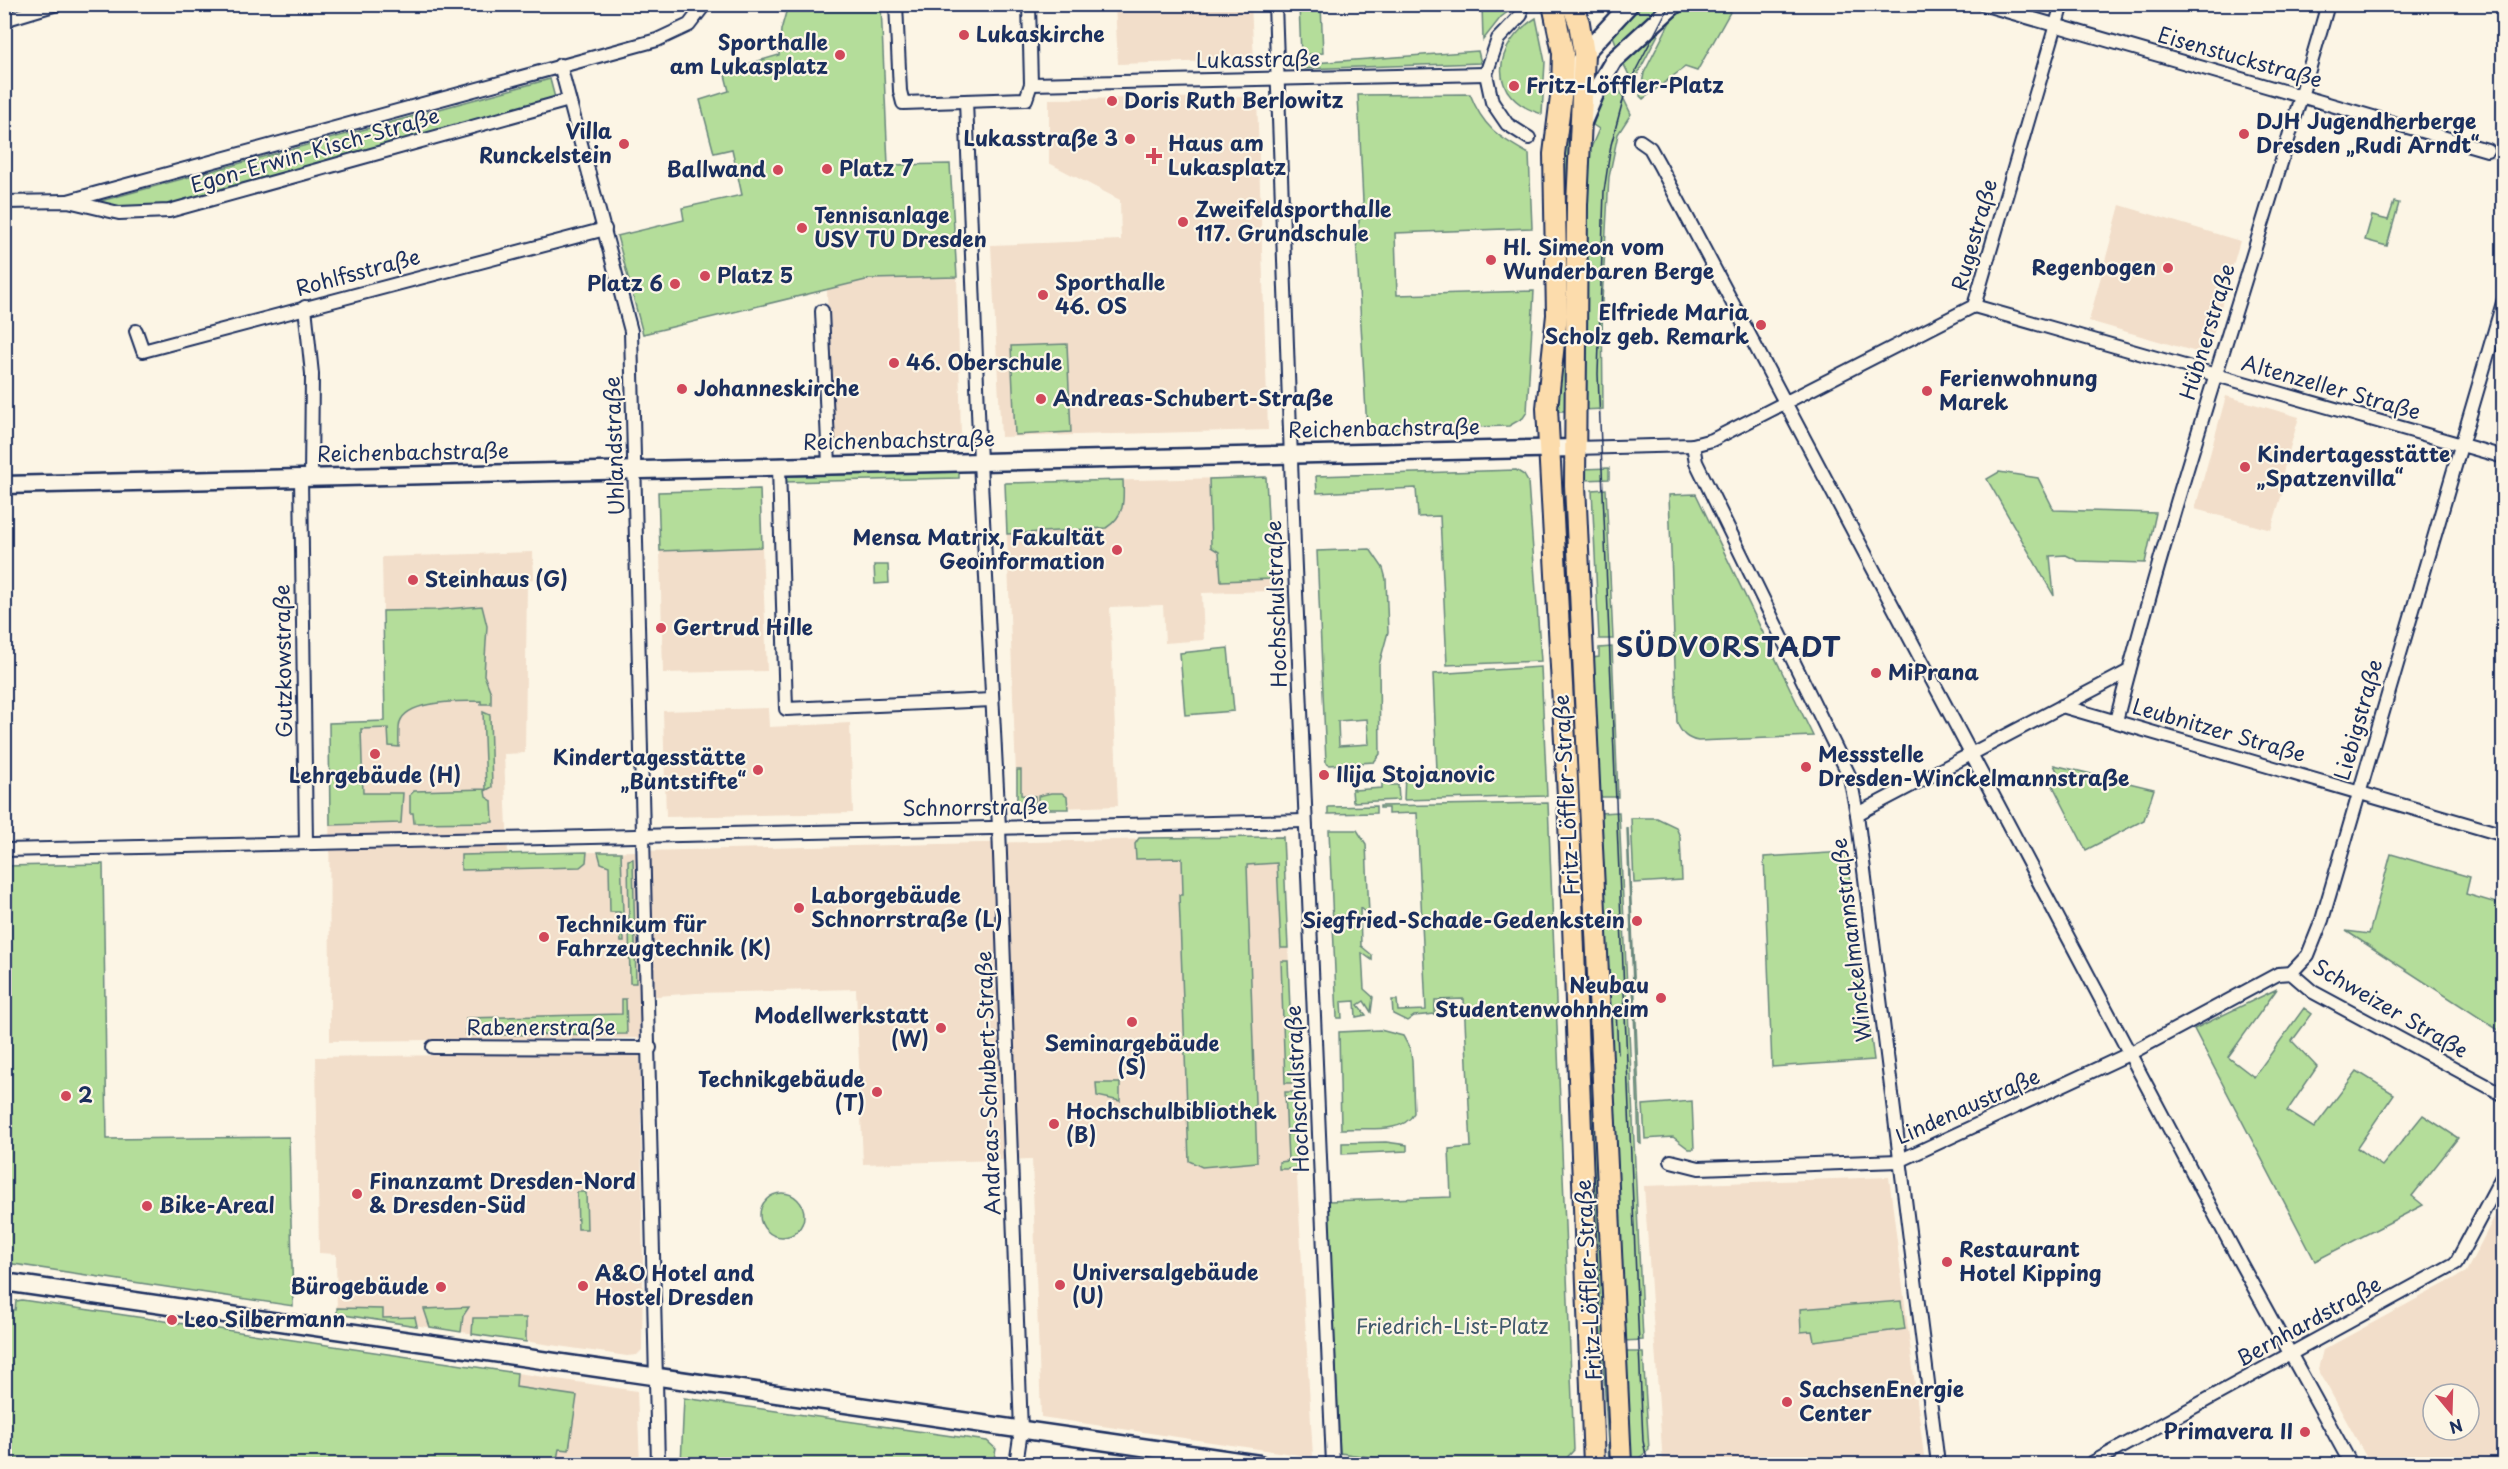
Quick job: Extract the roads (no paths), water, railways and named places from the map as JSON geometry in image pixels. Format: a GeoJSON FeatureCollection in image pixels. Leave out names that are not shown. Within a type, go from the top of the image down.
{"type":"FeatureCollection","features":[{"type":"Feature","properties":{"kind":"main road","name":"Fritz-Löffler-Straße"},"geometry":{"type":"LineString","coordinates":[[1553,4],[1563,53],[1562,89],[1554,154],[1557,315],[1548,388],[1549,448],[1560,621],[1585,1192],[1594,1464]]}},
{"type":"Feature","properties":{"kind":"main road","name":"Fritz-Löffler-Straße"},"geometry":{"type":"LineString","coordinates":[[1576,14],[1584,54],[1583,123],[1577,205],[1575,448],[1621,1464]]}},
{"type":"Feature","properties":{"kind":"street"},"geometry":{"type":"LineString","coordinates":[[4,20],[57,4]]}},
{"type":"Feature","properties":{"kind":"street","name":"Egon-Erwin-Kisch-Straße"},"geometry":{"type":"LineString","coordinates":[[68,201],[674,33],[689,25],[705,4]]}},
{"type":"Feature","properties":{"kind":"street"},"geometry":{"type":"LineString","coordinates":[[896,4],[900,92],[903,103],[1026,99],[1031,84],[1029,4]]}},
{"type":"Feature","properties":{"kind":"street","name":"Hochschulstraße"},"geometry":{"type":"LineString","coordinates":[[1275,4],[1305,821],[1333,1464]]}},
{"type":"Feature","properties":{"kind":"street"},"geometry":{"type":"LineString","coordinates":[[1562,89],[1584,54],[1629,4]]}},
{"type":"Feature","properties":{"kind":"street"},"geometry":{"type":"LineString","coordinates":[[1583,123],[1598,87],[1614,60],[1675,4]]}},
{"type":"Feature","properties":{"kind":"street","name":"Eisenstuckstraße"},"geometry":{"type":"LineString","coordinates":[[1982,4],[2487,150]]}},
{"type":"Feature","properties":{"kind":"street","name":"Rugestraße"},"geometry":{"type":"LineString","coordinates":[[1784,403],[1974,306],[2062,4]]}},
{"type":"Feature","properties":{"kind":"street","name":"Hübnerstraße"},"geometry":{"type":"LineString","coordinates":[[2116,721],[2128,671],[2214,375],[2268,213],[2328,4]]}},
{"type":"Feature","properties":{"kind":"street"},"geometry":{"type":"LineString","coordinates":[[1521,15],[1498,39],[1486,74],[1492,102],[1506,124],[1529,138]]}},
{"type":"Feature","properties":{"kind":"street","name":"Uhlandstraße"},"geometry":{"type":"LineString","coordinates":[[560,65],[631,331],[645,835],[658,1464]]}},
{"type":"Feature","properties":{"kind":"street","name":"Lukasstraße"},"geometry":{"type":"LineString","coordinates":[[1031,84],[1486,74]]}},
{"type":"Feature","properties":{"kind":"street","name":"Egon-Erwin-Kisch-Straße"},"geometry":{"type":"LineString","coordinates":[[4,202],[68,201],[119,213],[169,211],[569,100]]}},
{"type":"Feature","properties":{"kind":"street","name":"Andreas-Schubert-Straße"},"geometry":{"type":"LineString","coordinates":[[966,101],[980,462],[999,827],[1021,1431],[1016,1464]]}},
{"type":"Feature","properties":{"kind":"street"},"geometry":{"type":"LineString","coordinates":[[1640,141],[1650,148],[1660,166],[2290,1355],[2351,1464]]}},
{"type":"Feature","properties":{"kind":"street","name":"Rohlfsstraße"},"geometry":{"type":"LineString","coordinates":[[136,331],[142,351],[605,229]]}},
{"type":"Feature","properties":{"kind":"street","name":"Liebigstraße"},"geometry":{"type":"LineString","coordinates":[[2291,973],[2308,955],[2322,920],[2504,299]]}},
{"type":"Feature","properties":{"kind":"street","name":"Altenzeller Straße"},"geometry":{"type":"LineString","coordinates":[[1974,306],[2504,457]]}},
{"type":"Feature","properties":{"kind":"street","name":"Gutzkowstraße"},"geometry":{"type":"LineString","coordinates":[[305,307],[312,374],[306,478],[306,843]]}},
{"type":"Feature","properties":{"kind":"street"},"geometry":{"type":"LineString","coordinates":[[822,311],[830,465]]}},
{"type":"Feature","properties":{"kind":"street","name":"Reichenbachstraße"},"geometry":{"type":"LineString","coordinates":[[4,485],[1693,445],[1712,440],[1784,403]]}},
{"type":"Feature","properties":{"kind":"street","name":"Winckelmannstraße"},"geometry":{"type":"LineString","coordinates":[[1693,445],[1696,462],[1850,777],[1857,814],[1938,1464]]}},
{"type":"Feature","properties":{"kind":"street"},"geometry":{"type":"LineString","coordinates":[[779,467],[786,709],[992,700]]}},
{"type":"Feature","properties":{"kind":"street"},"geometry":{"type":"LineString","coordinates":[[1857,814],[2128,671]]}},
{"type":"Feature","properties":{"kind":"street","name":"Leubnitzer Straße"},"geometry":{"type":"LineString","coordinates":[[2062,706],[2504,835]]}},
{"type":"Feature","properties":{"kind":"street","name":"Schnorrstraße"},"geometry":{"type":"LineString","coordinates":[[4,850],[1305,821]]}},
{"type":"Feature","properties":{"kind":"street"},"geometry":{"type":"LineString","coordinates":[[2131,1053],[2278,974],[2291,973]]}},
{"type":"Feature","properties":{"kind":"street","name":"Schweizer Straße"},"geometry":{"type":"LineString","coordinates":[[2291,973],[2313,992],[2504,1095]]}},
{"type":"Feature","properties":{"kind":"street","name":"Rabenerstraße"},"geometry":{"type":"LineString","coordinates":[[433,1047],[650,1048]]}},
{"type":"Feature","properties":{"kind":"street","name":"Lindenaustraße"},"geometry":{"type":"LineString","coordinates":[[1671,1161],[1699,1168],[1899,1161],[2131,1053]]}},
{"type":"Feature","properties":{"kind":"street","name":"Bernhardstraße"},"geometry":{"type":"LineString","coordinates":[[2090,1464],[2456,1263],[2504,1173]]}},
{"type":"Feature","properties":{"kind":"street"},"geometry":{"type":"LineString","coordinates":[[4,1282],[1259,1464]]}},
{"type":"Feature","properties":{"kind":"tunnel"},"geometry":{"type":"LineString","coordinates":[[2487,150],[2504,155]]}},
{"type":"Feature","properties":{"kind":"tram line"},"geometry":{"type":"LineString","coordinates":[[1648,1464],[1643,1441],[1598,374],[1604,191],[1611,145],[1626,89],[1670,4]]}},
{"type":"Feature","properties":{"kind":"tram line"},"geometry":{"type":"LineString","coordinates":[[1616,1009],[1618,1054]]}},
{"type":"Feature","properties":{"kind":"place","name":"Lukaskirche"},"geometry":{"type":"Point","coordinates":[964,35]}},
{"type":"Feature","properties":{"kind":"place","name":"Sporthalle am Lukasplatz"},"geometry":{"type":"Point","coordinates":[840,55]}},
{"type":"Feature","properties":{"kind":"place","name":"Fritz-Löffler-Platz"},"geometry":{"type":"Point","coordinates":[1514,86]}},
{"type":"Feature","properties":{"kind":"place","name":"Doris Ruth Berlowitz"},"geometry":{"type":"Point","coordinates":[1112,101]}},
{"type":"Feature","properties":{"kind":"place","name":"DJH Jugendherberge Dresden „Rudi Arndt“"},"geometry":{"type":"Point","coordinates":[2244,134]}},
{"type":"Feature","properties":{"kind":"place","name":"Lukasstraße 3"},"geometry":{"type":"Point","coordinates":[1130,139]}},
{"type":"Feature","properties":{"kind":"place","name":"Villa Runckelstein"},"geometry":{"type":"Point","coordinates":[624,144]}},
{"type":"Feature","properties":{"kind":"place","name":"Haus am Lukasplatz"},"geometry":{"type":"Point","coordinates":[1154,156]}},
{"type":"Feature","properties":{"kind":"place","name":"Platz 7"},"geometry":{"type":"Point","coordinates":[827,169]}},
{"type":"Feature","properties":{"kind":"place","name":"Ballwand"},"geometry":{"type":"Point","coordinates":[778,170]}},
{"type":"Feature","properties":{"kind":"place","name":"Zweifeldsporthalle 117. Grundschule"},"geometry":{"type":"Point","coordinates":[1183,222]}},
{"type":"Feature","properties":{"kind":"place","name":"Tennisanlage USV TU Dresden"},"geometry":{"type":"Point","coordinates":[802,228]}},
{"type":"Feature","properties":{"kind":"place","name":"Hl. Simeon vom Wunderbaren Berge"},"geometry":{"type":"Point","coordinates":[1491,260]}},
{"type":"Feature","properties":{"kind":"place","name":"Regenbogen"},"geometry":{"type":"Point","coordinates":[2168,268]}},
{"type":"Feature","properties":{"kind":"place","name":"Platz 5"},"geometry":{"type":"Point","coordinates":[705,276]}},
{"type":"Feature","properties":{"kind":"place","name":"Platz 6"},"geometry":{"type":"Point","coordinates":[675,284]}},
{"type":"Feature","properties":{"kind":"place","name":"Sporthalle 46. OS"},"geometry":{"type":"Point","coordinates":[1043,295]}},
{"type":"Feature","properties":{"kind":"place","name":"Elfriede Maria Scholz geb. Remark"},"geometry":{"type":"Point","coordinates":[1761,325]}},
{"type":"Feature","properties":{"kind":"place","name":"46. Oberschule"},"geometry":{"type":"Point","coordinates":[894,363]}},
{"type":"Feature","properties":{"kind":"place","name":"Johanneskirche"},"geometry":{"type":"Point","coordinates":[682,389]}},
{"type":"Feature","properties":{"kind":"place","name":"Ferienwohnung Marek"},"geometry":{"type":"Point","coordinates":[1927,391]}},
{"type":"Feature","properties":{"kind":"place","name":"Andreas-Schubert-Straße"},"geometry":{"type":"Point","coordinates":[1041,399]}},
{"type":"Feature","properties":{"kind":"place","name":"Kindertagesstätte „Spatzenvilla“"},"geometry":{"type":"Point","coordinates":[2245,467]}},
{"type":"Feature","properties":{"kind":"place","name":"Mensa Matrix, Fakultät Geoinformation"},"geometry":{"type":"Point","coordinates":[1117,550]}},
{"type":"Feature","properties":{"kind":"place","name":"Steinhaus (G)"},"geometry":{"type":"Point","coordinates":[413,580]}},
{"type":"Feature","properties":{"kind":"place","name":"Gertrud Hille"},"geometry":{"type":"Point","coordinates":[661,628]}},
{"type":"Feature","properties":{"kind":"place","name":"MiPrana"},"geometry":{"type":"Point","coordinates":[1876,673]}},
{"type":"Feature","properties":{"kind":"place","name":"Lehrgebäude (H)"},"geometry":{"type":"Point","coordinates":[375,754]}},
{"type":"Feature","properties":{"kind":"place","name":"Messstelle Dresden-Winckelmannstraße"},"geometry":{"type":"Point","coordinates":[1806,767]}},
{"type":"Feature","properties":{"kind":"place","name":"Kindertagesstätte „Buntstifte“"},"geometry":{"type":"Point","coordinates":[758,770]}},
{"type":"Feature","properties":{"kind":"place","name":"Ilija Stojanovic"},"geometry":{"type":"Point","coordinates":[1324,775]}},
{"type":"Feature","properties":{"kind":"place","name":"Laborgebäude Schnorrstraße (L)"},"geometry":{"type":"Point","coordinates":[799,908]}},
{"type":"Feature","properties":{"kind":"place","name":"Siegfried-Schade-Gedenkstein"},"geometry":{"type":"Point","coordinates":[1637,921]}},
{"type":"Feature","properties":{"kind":"place","name":"Technikum für Fahrzeugtechnik (K)"},"geometry":{"type":"Point","coordinates":[544,937]}},
{"type":"Feature","properties":{"kind":"place","name":"Neubau Studentenwohnheim"},"geometry":{"type":"Point","coordinates":[1661,998]}},
{"type":"Feature","properties":{"kind":"place","name":"Seminargebäude (S)"},"geometry":{"type":"Point","coordinates":[1132,1022]}},
{"type":"Feature","properties":{"kind":"place","name":"Modellwerkstatt (W)"},"geometry":{"type":"Point","coordinates":[941,1028]}},
{"type":"Feature","properties":{"kind":"place","name":"Technikgebäude (T)"},"geometry":{"type":"Point","coordinates":[877,1092]}},
{"type":"Feature","properties":{"kind":"place","name":"2"},"geometry":{"type":"Point","coordinates":[66,1096]}},
{"type":"Feature","properties":{"kind":"place","name":"Hochschulbibliothek (B)"},"geometry":{"type":"Point","coordinates":[1054,1124]}},
{"type":"Feature","properties":{"kind":"place","name":"Finanzamt Dresden-Nord & Dresden-Süd"},"geometry":{"type":"Point","coordinates":[357,1194]}},
{"type":"Feature","properties":{"kind":"place","name":"Bike-Areal"},"geometry":{"type":"Point","coordinates":[147,1206]}},
{"type":"Feature","properties":{"kind":"place","name":"Restaurant Hotel Kipping"},"geometry":{"type":"Point","coordinates":[1947,1262]}},
{"type":"Feature","properties":{"kind":"place","name":"Universalgebäude (U)"},"geometry":{"type":"Point","coordinates":[1060,1285]}},
{"type":"Feature","properties":{"kind":"place","name":"A&O Hotel and Hostel Dresden"},"geometry":{"type":"Point","coordinates":[583,1286]}},
{"type":"Feature","properties":{"kind":"place","name":"Bürogebäude"},"geometry":{"type":"Point","coordinates":[441,1287]}},
{"type":"Feature","properties":{"kind":"place","name":"Leo Silbermann"},"geometry":{"type":"Point","coordinates":[172,1320]}},
{"type":"Feature","properties":{"kind":"place","name":"SachsenEnergie Center"},"geometry":{"type":"Point","coordinates":[1787,1402]}},
{"type":"Feature","properties":{"kind":"place","name":"Primavera II"},"geometry":{"type":"Point","coordinates":[2305,1432]}},
{"type":"Feature","properties":{"kind":"district","name":"SÜDVORSTADT"},"geometry":{"type":"Point","coordinates":[1729,648]}},
{"type":"Feature","properties":{"kind":"park label","name":"Friedrich-List-Platz"},"geometry":{"type":"Point","coordinates":[1452,1327]}}]}
